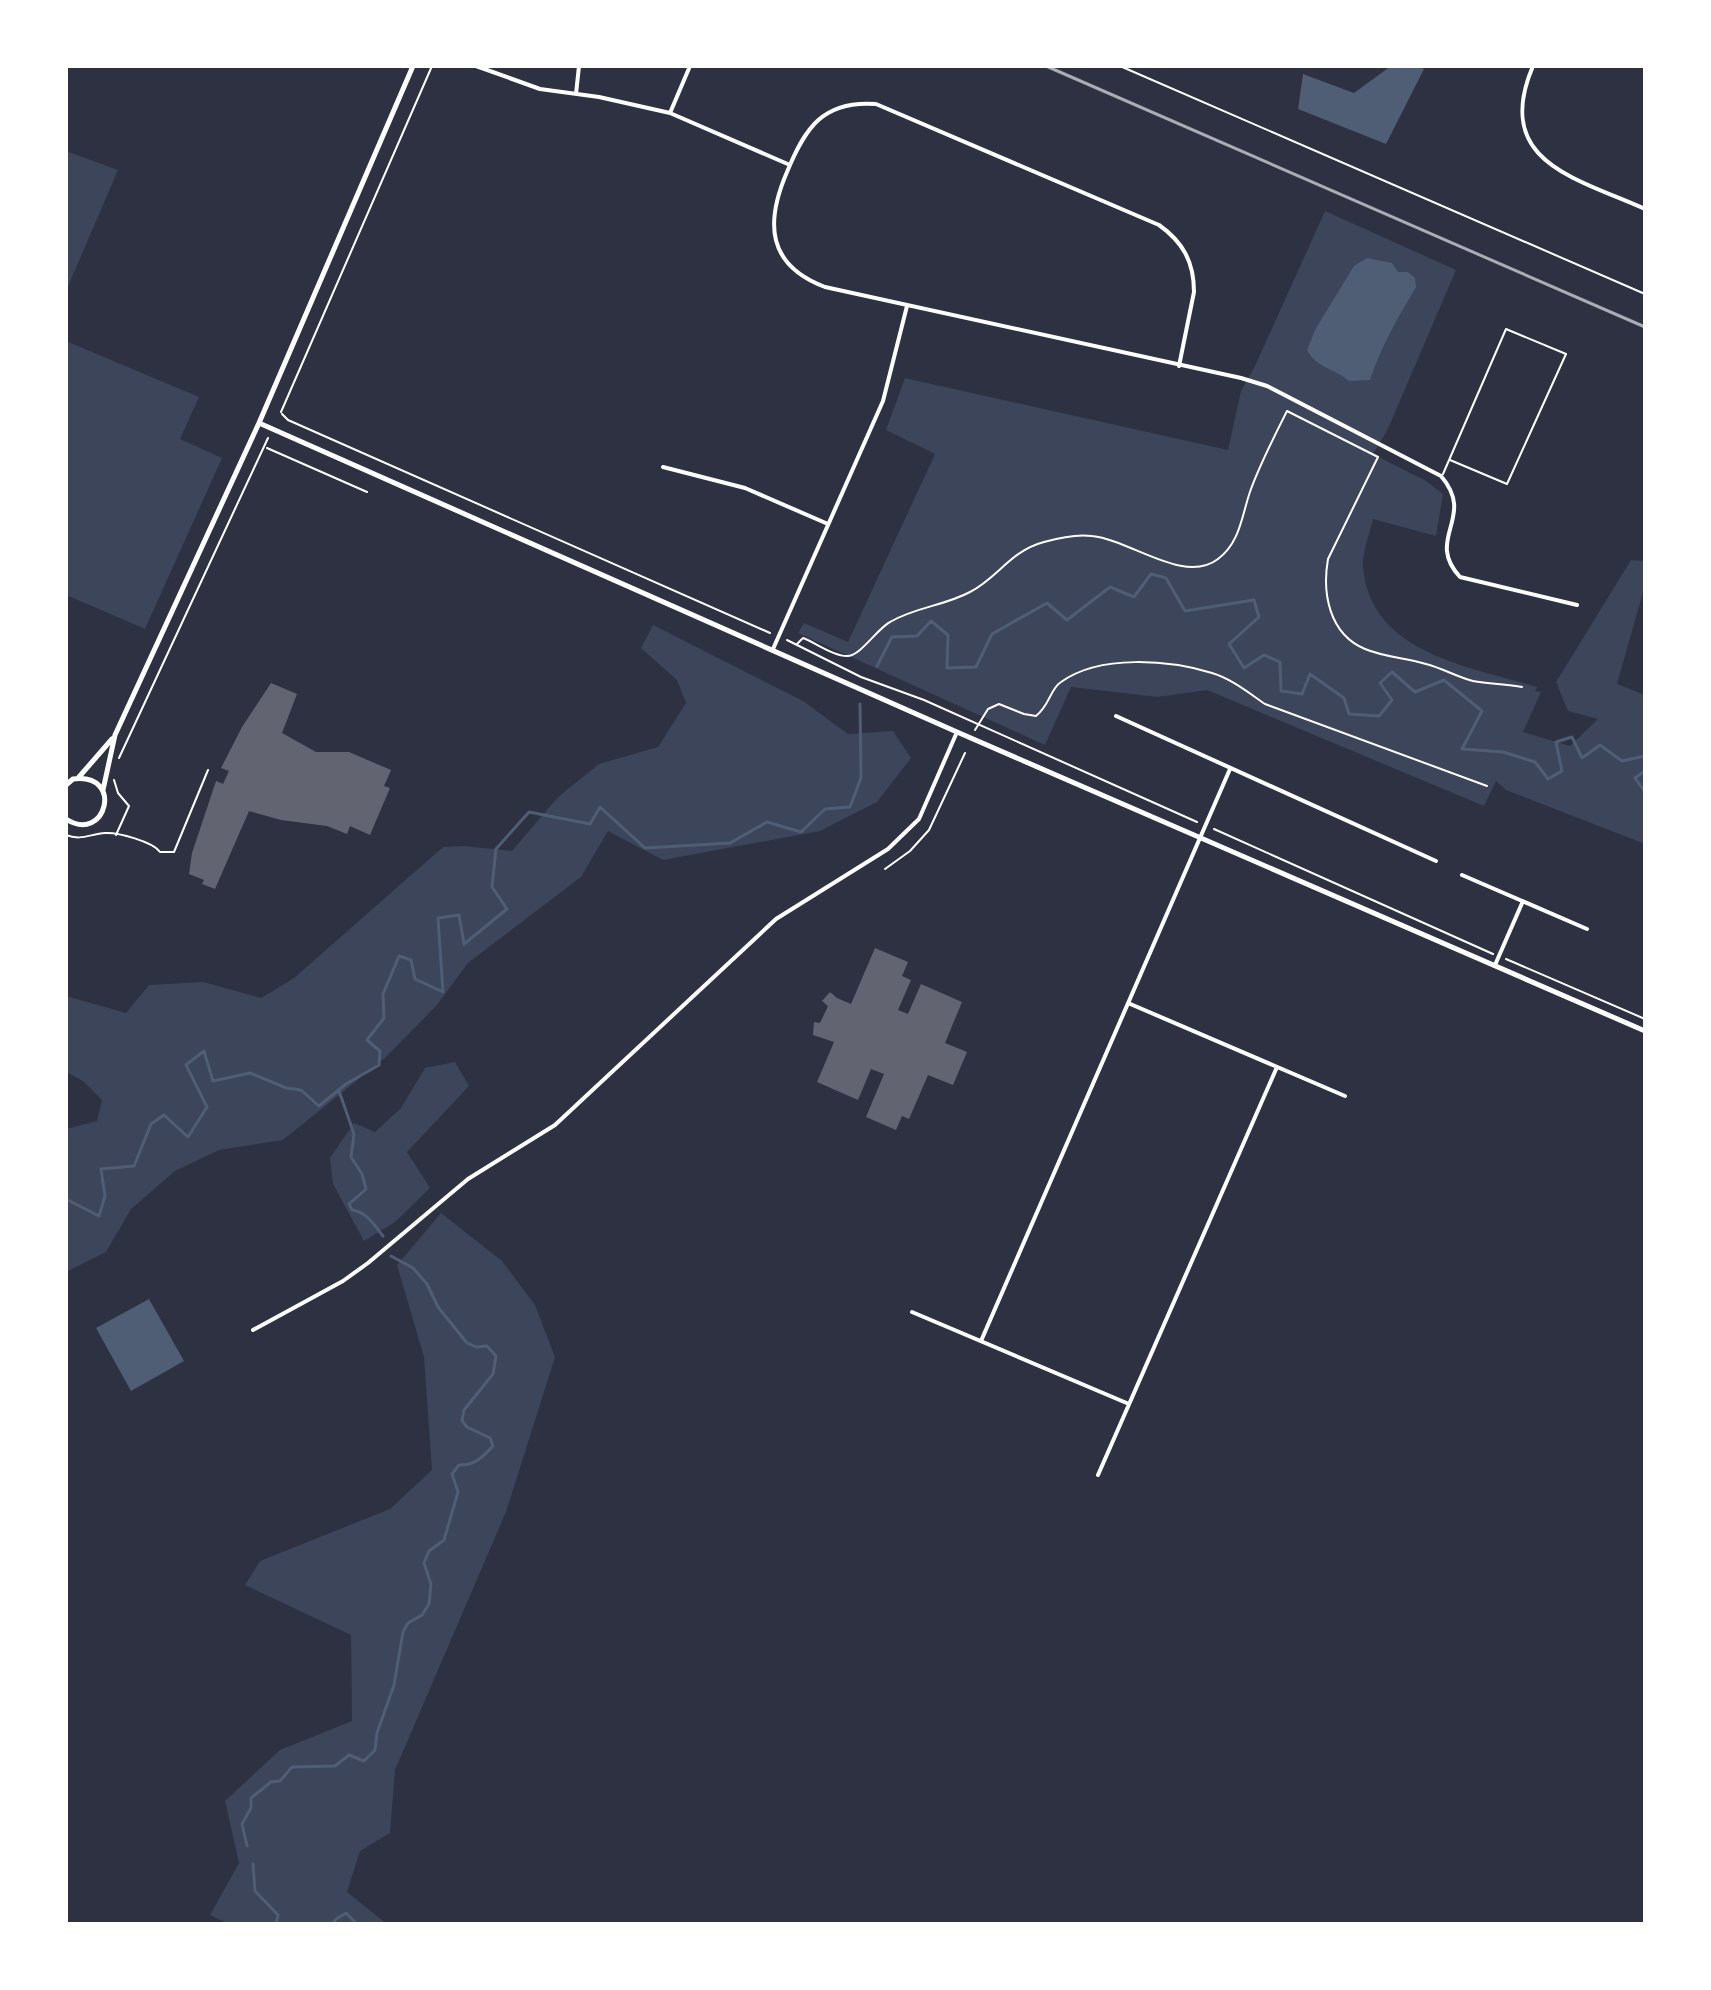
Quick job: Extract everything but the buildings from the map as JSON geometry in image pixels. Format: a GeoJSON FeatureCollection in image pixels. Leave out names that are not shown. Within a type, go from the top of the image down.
{"type":"FeatureCollection","features":[{"type":"Feature","properties":{"kind":"street"},"geometry":{"type":"LineString","coordinates":[[66,819],[81,825],[98,818],[105,804],[103,790],[115,735],[259,423],[413,66]]}},
{"type":"Feature","properties":{"kind":"street"},"geometry":{"type":"LineString","coordinates":[[476,66],[540,89],[670,113],[790,165]]}},
{"type":"Feature","properties":{"kind":"street"},"geometry":{"type":"LineString","coordinates":[[576,94],[579,66]]}},
{"type":"Feature","properties":{"kind":"street"},"geometry":{"type":"LineString","coordinates":[[670,113],[690,66]]}},
{"type":"Feature","properties":{"kind":"street"},"geometry":{"type":"LineString","coordinates":[[1533,66],[1525,84],[1522,108],[1525,134],[1538,155],[1558,171],[1645,209]]}},
{"type":"Feature","properties":{"kind":"street"},"geometry":{"type":"LineString","coordinates":[[1179,366],[1194,279],[1187,254],[1179,242],[1159,225],[876,104],[849,104],[823,116],[804,135],[776,196],[773,220],[777,243],[791,266],[812,282],[907,306],[1267,386],[1441,476],[1455,497],[1456,508],[1446,548],[1452,568],[1460,577],[1577,605]]}},
{"type":"Feature","properties":{"kind":"street"},"geometry":{"type":"LineString","coordinates":[[773,649],[883,401],[907,306]]}},
{"type":"Feature","properties":{"kind":"street"},"geometry":{"type":"LineString","coordinates":[[259,423],[957,732],[1645,1031]]}},
{"type":"Feature","properties":{"kind":"street"},"geometry":{"type":"LineString","coordinates":[[663,467],[745,488],[828,524]]}},
{"type":"Feature","properties":{"kind":"street"},"geometry":{"type":"LineString","coordinates":[[1116,716],[1436,861]]}},
{"type":"Feature","properties":{"kind":"street"},"geometry":{"type":"LineString","coordinates":[[253,1330],[343,1281],[468,1179],[555,1125],[776,919],[888,849],[905,835],[919,819],[957,732]]}},
{"type":"Feature","properties":{"kind":"street"},"geometry":{"type":"LineString","coordinates":[[67,782],[78,778],[115,735]]}},
{"type":"Feature","properties":{"kind":"street"},"geometry":{"type":"LineString","coordinates":[[981,1341],[1230,769]]}},
{"type":"Feature","properties":{"kind":"street"},"geometry":{"type":"LineString","coordinates":[[78,778],[92,781],[103,790]]}},
{"type":"Feature","properties":{"kind":"street"},"geometry":{"type":"LineString","coordinates":[[1462,875],[1587,929]]}},
{"type":"Feature","properties":{"kind":"street"},"geometry":{"type":"LineString","coordinates":[[1494,967],[1523,901]]}},
{"type":"Feature","properties":{"kind":"street"},"geometry":{"type":"LineString","coordinates":[[1128,1003],[1345,1096]]}},
{"type":"Feature","properties":{"kind":"street"},"geometry":{"type":"LineString","coordinates":[[1098,1475],[1277,1067]]}},
{"type":"Feature","properties":{"kind":"street"},"geometry":{"type":"LineString","coordinates":[[912,1312],[1129,1404]]}},
{"type":"Feature","properties":{"kind":"lane"},"geometry":{"type":"LineString","coordinates":[[1441,476],[1506,329],[1566,354],[1507,484],[1450,460]]}},
{"type":"Feature","properties":{"kind":"path"},"geometry":{"type":"LineString","coordinates":[[432,66],[281,414],[404,474],[770,633]]}},
{"type":"Feature","properties":{"kind":"path"},"geometry":{"type":"LineString","coordinates":[[1120,66],[1645,294]]}},
{"type":"Feature","properties":{"kind":"path"},"geometry":{"type":"LineString","coordinates":[[797,644],[803,638],[844,656],[856,654],[888,622],[972,591],[1009,559],[1045,541],[1090,535],[1119,541],[1190,569],[1217,561],[1232,546],[1250,491],[1287,411],[1378,457],[1328,559],[1325,575],[1327,601],[1344,634],[1371,652],[1428,664],[1473,681],[1522,687]]}},
{"type":"Feature","properties":{"kind":"path"},"geometry":{"type":"LineString","coordinates":[[119,760],[266,445],[367,492]]}},
{"type":"Feature","properties":{"kind":"path"},"geometry":{"type":"LineString","coordinates":[[787,640],[869,680],[924,700],[1197,822]]}},
{"type":"Feature","properties":{"kind":"path"},"geometry":{"type":"LineString","coordinates":[[975,730],[988,709],[999,704],[1036,716],[1046,708],[1057,684],[1070,676],[1129,661],[1213,673],[1265,704],[1487,786]]}},
{"type":"Feature","properties":{"kind":"path"},"geometry":{"type":"LineString","coordinates":[[885,869],[910,851],[929,830],[965,753]]}},
{"type":"Feature","properties":{"kind":"path"},"geometry":{"type":"LineString","coordinates":[[66,835],[83,838],[104,833],[152,843],[160,852],[174,852],[208,770]]}},
{"type":"Feature","properties":{"kind":"path"},"geometry":{"type":"LineString","coordinates":[[114,778],[118,793],[129,806],[116,835]]}},
{"type":"Feature","properties":{"kind":"path"},"geometry":{"type":"LineString","coordinates":[[1212,829],[1645,1019]]}},
{"type":"Feature","properties":{"kind":"shaded area"},"geometry":{"type":"Polygon","coordinates":[[[1391,66],[1424,69],[1386,144],[1298,109],[1303,74],[1354,93],[1391,66]]]}},
{"type":"Feature","properties":{"kind":"shaded area"},"geometry":{"type":"Polygon","coordinates":[[[66,151],[118,170],[66,291],[66,151]]]}},
{"type":"Feature","properties":{"kind":"shaded area"},"geometry":{"type":"Polygon","coordinates":[[[1325,211],[1456,270],[1387,431],[1373,454],[1426,481],[1443,494],[1436,536],[1373,519],[1363,561],[1370,596],[1384,620],[1404,638],[1428,652],[1482,672],[1537,687],[1535,691],[1541,692],[1523,732],[1570,746],[1598,719],[1568,711],[1556,682],[1631,560],[1645,561],[1645,585],[1617,684],[1645,695],[1645,844],[1506,790],[1496,781],[1484,806],[1207,690],[1158,697],[1071,687],[1045,745],[798,633],[804,623],[848,642],[935,454],[886,430],[905,378],[1228,450],[1241,391],[1325,211]]]}},
{"type":"Feature","properties":{"kind":"shaded area"},"geometry":{"type":"Polygon","coordinates":[[[1367,258],[1392,263],[1398,272],[1408,272],[1415,278],[1416,287],[1396,321],[1370,380],[1349,381],[1321,365],[1307,350],[1316,328],[1354,266],[1367,258]]]}},
{"type":"Feature","properties":{"kind":"shaded area"},"geometry":{"type":"Polygon","coordinates":[[[66,341],[199,397],[180,439],[222,458],[145,629],[66,595],[66,341]]]}},
{"type":"Feature","properties":{"kind":"shaded area"},"geometry":{"type":"Polygon","coordinates":[[[653,625],[803,701],[848,734],[893,731],[911,758],[877,802],[820,831],[663,860],[608,831],[581,877],[468,963],[437,1005],[386,1057],[283,1140],[219,1150],[175,1171],[131,1209],[106,1252],[66,1272],[66,1129],[97,1121],[102,1100],[83,1081],[66,1072],[66,996],[126,1013],[149,985],[203,982],[261,998],[294,978],[443,847],[512,851],[558,797],[599,764],[658,747],[686,703],[677,680],[641,648],[653,625]]]}},
{"type":"Feature","properties":{"kind":"shaded area"},"geometry":{"type":"Polygon","coordinates":[[[455,1062],[469,1086],[407,1152],[430,1188],[395,1222],[364,1241],[333,1184],[330,1158],[354,1123],[375,1132],[401,1108],[425,1068],[455,1062]]]}},
{"type":"Feature","properties":{"kind":"shaded area"},"geometry":{"type":"Polygon","coordinates":[[[441,1213],[502,1261],[535,1305],[555,1357],[506,1512],[395,1770],[390,1833],[360,1851],[347,1892],[387,1924],[229,1924],[210,1915],[239,1863],[225,1801],[280,1750],[352,1721],[351,1635],[245,1585],[260,1561],[390,1509],[432,1470],[424,1357],[397,1265],[441,1213]]]}},
{"type":"Feature","properties":{"kind":"shaded area"},"geometry":{"type":"Polygon","coordinates":[[[149,1299],[184,1361],[131,1391],[96,1328],[149,1299]]]}},
{"type":"Feature","properties":{"kind":"waterway"},"geometry":{"type":"LineString","coordinates":[[877,666],[892,637],[917,636],[931,621],[948,635],[947,668],[976,667],[992,634],[1047,603],[1067,620],[1110,587],[1134,597],[1151,574],[1166,578],[1185,611],[1254,600],[1259,617],[1229,644],[1244,668],[1264,655],[1280,662],[1281,691],[1302,694],[1310,674],[1344,698],[1349,714],[1379,716],[1392,700],[1380,683],[1392,672],[1415,692],[1444,680],[1482,711],[1462,749],[1503,752],[1535,762],[1548,779],[1562,771],[1556,742],[1572,737],[1582,758],[1600,745],[1622,761],[1645,756]]}},
{"type":"Feature","properties":{"kind":"waterway"},"geometry":{"type":"LineString","coordinates":[[66,1199],[99,1216],[105,1196],[101,1169],[134,1166],[151,1124],[164,1115],[188,1137],[207,1107],[186,1065],[204,1051],[213,1081],[250,1073],[286,1088],[301,1090],[319,1106],[346,1084],[379,1065],[380,1051],[367,1040],[384,1018],[383,994],[399,956],[411,960],[415,979],[443,992],[438,918],[459,915],[464,944],[507,909],[492,887],[496,849],[529,812],[590,824],[600,807],[645,848],[730,843],[767,822],[801,832],[825,809],[850,807],[861,778],[860,704]]}},
{"type":"Feature","properties":{"kind":"waterway"},"geometry":{"type":"LineString","coordinates":[[1645,771],[1635,778],[1645,792]]}},
{"type":"Feature","properties":{"kind":"waterway"},"geometry":{"type":"LineString","coordinates":[[339,1091],[354,1134],[351,1157],[362,1174],[366,1189],[349,1204],[352,1210],[370,1220],[383,1236]]}},
{"type":"Feature","properties":{"kind":"waterway"},"geometry":{"type":"LineString","coordinates":[[247,1846],[242,1824],[251,1808],[251,1798],[271,1782],[280,1781],[292,1767],[335,1766],[349,1755],[364,1761],[375,1750],[377,1733],[394,1685],[403,1632],[408,1623],[422,1615],[429,1604],[431,1584],[424,1563],[429,1551],[444,1540],[458,1492],[452,1474],[459,1465],[474,1462],[493,1446],[490,1438],[467,1427],[462,1421],[464,1410],[493,1374],[496,1356],[487,1346],[476,1347],[467,1343],[438,1307],[427,1284],[413,1268],[391,1256]]}},
{"type":"Feature","properties":{"kind":"waterway"},"geometry":{"type":"LineString","coordinates":[[253,1864],[255,1891],[278,1915],[276,1924]]}},
{"type":"Feature","properties":{"kind":"waterway"},"geometry":{"type":"LineString","coordinates":[[333,1924],[346,1913],[357,1924]]}},
{"type":"Feature","properties":{"kind":"railway"},"geometry":{"type":"LineString","coordinates":[[1046,66],[1645,327]]}}]}
